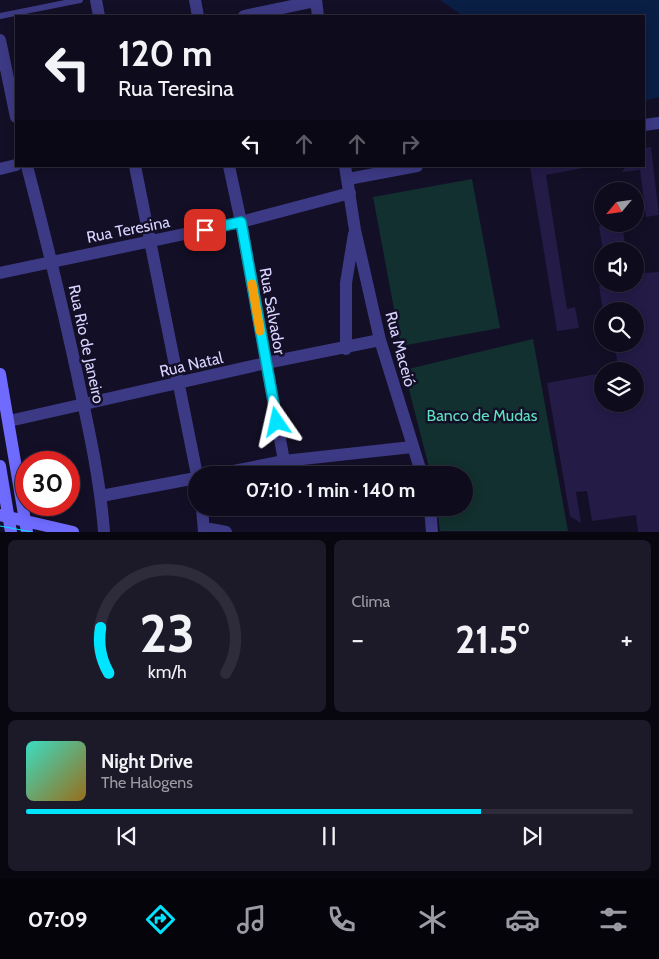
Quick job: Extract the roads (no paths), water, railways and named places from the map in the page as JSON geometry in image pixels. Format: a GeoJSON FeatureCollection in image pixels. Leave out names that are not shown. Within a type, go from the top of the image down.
{"type":"FeatureCollection","features":[{"type":"Feature","properties":{"kind":"main road"},"geometry":{"type":"LineString","coordinates":[[0,374],[9,421],[16,520],[11,532]]}},
{"type":"Feature","properties":{"kind":"main road"},"geometry":{"type":"LineString","coordinates":[[0,466],[16,520]]}},
{"type":"Feature","properties":{"kind":"main road"},"geometry":{"type":"LineString","coordinates":[[16,520],[73,532]]}},
{"type":"Feature","properties":{"kind":"street"},"geometry":{"type":"LineString","coordinates":[[96,0],[100,15]]}},
{"type":"Feature","properties":{"kind":"street"},"geometry":{"type":"LineString","coordinates":[[195,0],[198,15]]}},
{"type":"Feature","properties":{"kind":"street"},"geometry":{"type":"LineString","coordinates":[[249,15],[316,1],[318,15]]}},
{"type":"Feature","properties":{"kind":"street"},"geometry":{"type":"LineString","coordinates":[[0,40],[11,63],[15,106]]}},
{"type":"Feature","properties":{"kind":"street"},"geometry":{"type":"LineString","coordinates":[[645,126],[659,123]]}},
{"type":"Feature","properties":{"kind":"street"},"geometry":{"type":"LineString","coordinates":[[0,169],[15,165]]}},
{"type":"Feature","properties":{"kind":"street","name":"Rua Rio de Janeiro"},"geometry":{"type":"LineString","coordinates":[[27,167],[52,260],[83,404],[101,496],[104,532]]}},
{"type":"Feature","properties":{"kind":"street"},"geometry":{"type":"LineString","coordinates":[[135,167],[152,241],[195,466]]}},
{"type":"Feature","properties":{"kind":"street","name":"Rua Salvador"},"geometry":{"type":"LineString","coordinates":[[228,167],[241,222],[284,461]]}},
{"type":"Feature","properties":{"kind":"street"},"geometry":{"type":"LineString","coordinates":[[346,172],[405,167]]}},
{"type":"Feature","properties":{"kind":"street","name":"Rua Maceió"},"geometry":{"type":"LineString","coordinates":[[346,172],[354,230],[380,340],[419,466]]}},
{"type":"Feature","properties":{"kind":"street","name":"Rua Teresina"},"geometry":{"type":"LineString","coordinates":[[0,273],[52,260],[241,222],[350,193]]}},
{"type":"Feature","properties":{"kind":"street","name":"Rua Maceió"},"geometry":{"type":"LineString","coordinates":[[346,348],[346,283],[354,230]]}},
{"type":"Feature","properties":{"kind":"street","name":"Rua Natal"},"geometry":{"type":"LineString","coordinates":[[9,421],[266,363],[380,340]]}},
{"type":"Feature","properties":{"kind":"street"},"geometry":{"type":"LineString","coordinates":[[259,466],[284,461],[412,447]]}},
{"type":"Feature","properties":{"kind":"street"},"geometry":{"type":"LineString","coordinates":[[101,496],[188,479]]}},
{"type":"Feature","properties":{"kind":"street"},"geometry":{"type":"LineString","coordinates":[[203,516],[205,530],[226,532]]}},
{"type":"Feature","properties":{"kind":"street"},"geometry":{"type":"LineString","coordinates":[[431,516],[432,532]]}},
{"type":"Feature","properties":{"kind":"lane"},"geometry":{"type":"LineString","coordinates":[[0,16],[80,0]]}},
{"type":"Feature","properties":{"kind":"water"},"geometry":{"type":"Polygon","coordinates":[[[440,0],[659,0],[659,97],[645,101],[645,15],[462,15],[440,0]]]}},
{"type":"Feature","properties":{"kind":"tram line"},"geometry":{"type":"LineString","coordinates":[[0,526],[32,532]]}},
{"type":"Feature","properties":{"kind":"park label","name":"Banco de Mudas"},"geometry":{"type":"Point","coordinates":[482,415]}}]}
